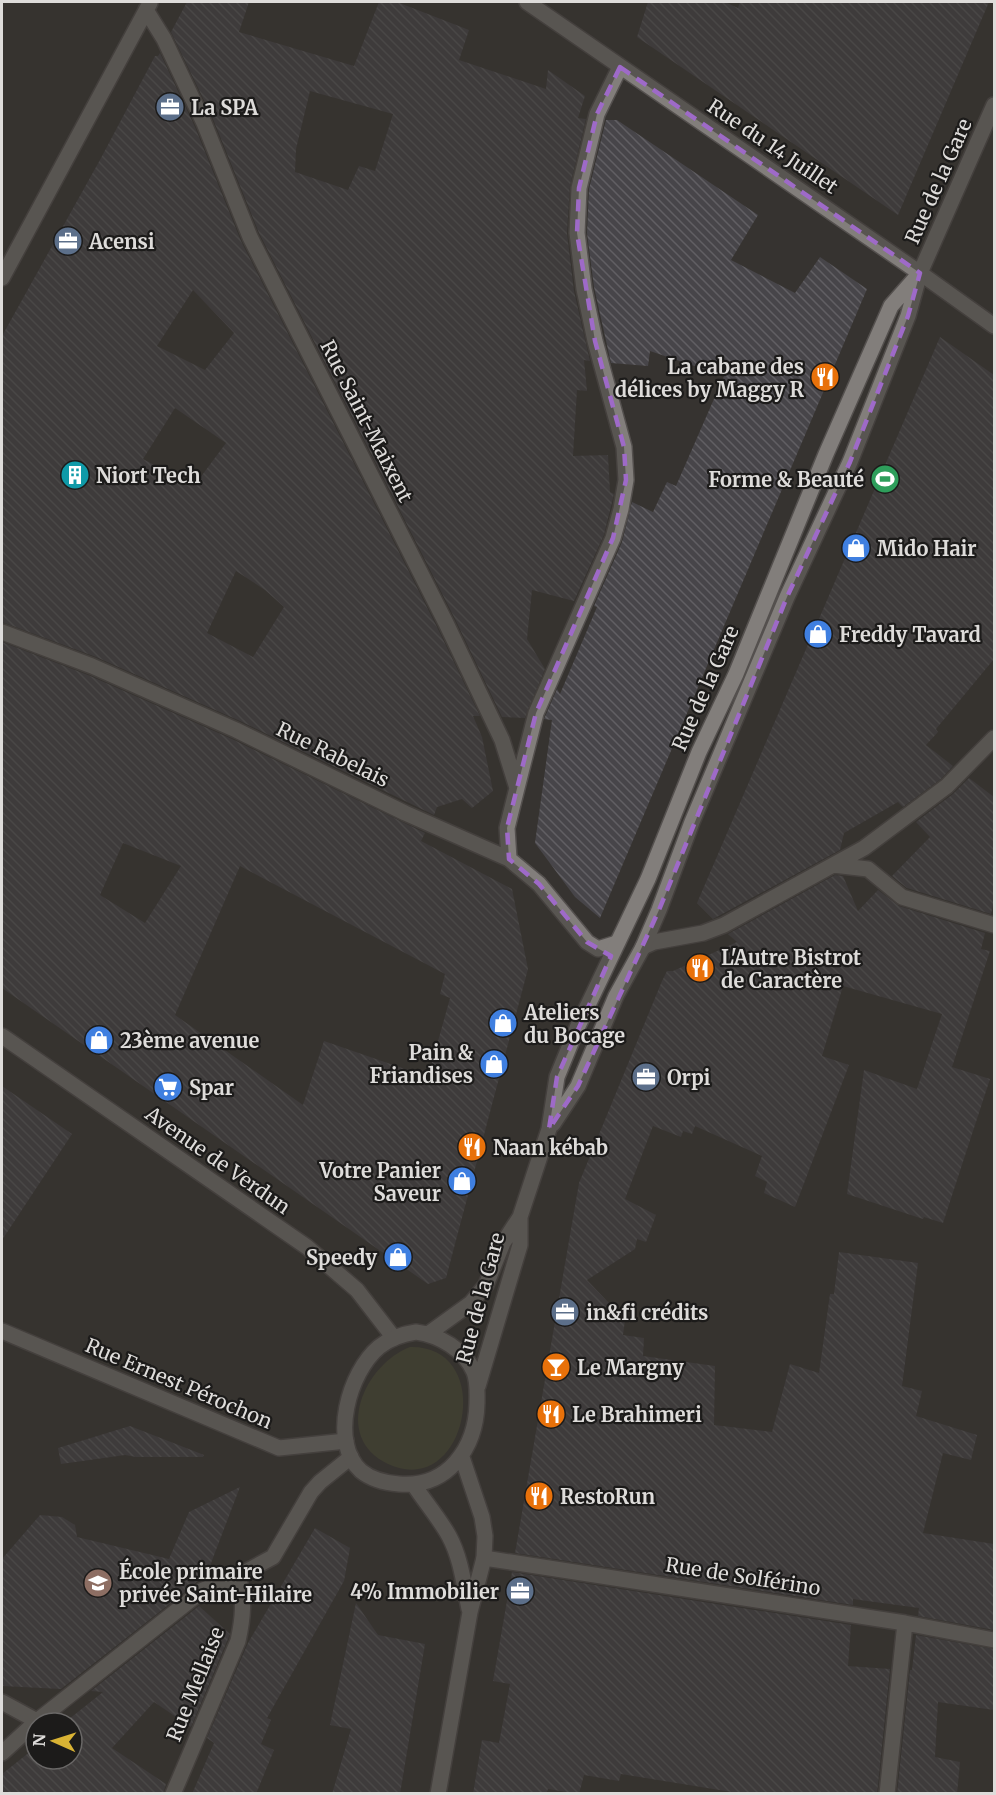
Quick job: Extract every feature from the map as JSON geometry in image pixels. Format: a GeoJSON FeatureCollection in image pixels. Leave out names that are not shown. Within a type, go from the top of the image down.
{"type":"FeatureCollection","features":[{"type":"Feature","properties":{"kind":"street","name":"Rue du 14 Juillet"},"geometry":{"type":"LineString","coordinates":[[527,2],[888,249],[994,326]]}},
{"type":"Feature","properties":{"kind":"street"},"geometry":{"type":"LineString","coordinates":[[2,278],[149,6]]}},
{"type":"Feature","properties":{"kind":"street","name":"Rue Saint-Maixent"},"geometry":{"type":"LineString","coordinates":[[149,6],[204,123],[250,237],[421,572],[488,710],[502,740],[517,788]]}},
{"type":"Feature","properties":{"kind":"street"},"geometry":{"type":"LineString","coordinates":[[509,859],[507,828],[536,713],[613,538],[626,480],[624,447],[595,341],[584,289],[577,233],[579,188],[594,124],[605,95],[620,67]]}},
{"type":"Feature","properties":{"kind":"street","name":"Rue de la Gare"},"geometry":{"type":"LineString","coordinates":[[549,1129],[578,1086],[616,996],[643,947],[692,822],[787,597],[850,462],[909,316],[920,273],[994,105]]}},
{"type":"Feature","properties":{"kind":"street","name":"Rue de la Gare"},"geometry":{"type":"LineString","coordinates":[[428,1334],[471,1303],[486,1285],[503,1243],[520,1217],[549,1129],[557,1077],[577,1028],[655,861],[699,752],[736,674],[826,454],[891,306],[920,273]]}},
{"type":"Feature","properties":{"kind":"street","name":"Rue Rabelais"},"geometry":{"type":"LineString","coordinates":[[2,632],[92,666],[236,730],[405,813],[509,859],[539,885],[587,942],[598,949],[617,943]]}},
{"type":"Feature","properties":{"kind":"street"},"geometry":{"type":"LineString","coordinates":[[643,947],[654,942],[703,933],[724,925],[864,848],[947,786],[994,738]]}},
{"type":"Feature","properties":{"kind":"street"},"geometry":{"type":"LineString","coordinates":[[830,865],[868,869],[902,897],[994,925]]}},
{"type":"Feature","properties":{"kind":"street","name":"Avenue de Verdun"},"geometry":{"type":"LineString","coordinates":[[2,1036],[307,1246],[357,1290],[394,1338]]}},
{"type":"Feature","properties":{"kind":"street","name":"Rue de la Gare"},"geometry":{"type":"LineString","coordinates":[[477,1388],[520,1245],[520,1217]]}},
{"type":"Feature","properties":{"kind":"street","name":"Rue Ernest Pérochon"},"geometry":{"type":"LineString","coordinates":[[2,1331],[279,1448],[346,1441]]}},
{"type":"Feature","properties":{"kind":"street"},"geometry":{"type":"LineString","coordinates":[[416,1332],[428,1334],[444,1341],[467,1360],[474,1372],[477,1388],[474,1428],[462,1457],[442,1474],[414,1485],[386,1483],[374,1479],[361,1470],[351,1457],[344,1427],[346,1409],[361,1370],[378,1348],[394,1338],[416,1332]]}},
{"type":"Feature","properties":{"kind":"street"},"geometry":{"type":"LineString","coordinates":[[50,1711],[203,1590],[238,1576],[273,1557],[311,1492],[351,1457]]}},
{"type":"Feature","properties":{"kind":"street"},"geometry":{"type":"LineString","coordinates":[[438,1794],[470,1612],[484,1558],[485,1536],[482,1518],[462,1457]]}},
{"type":"Feature","properties":{"kind":"street"},"geometry":{"type":"LineString","coordinates":[[414,1485],[449,1535],[454,1546],[470,1612]]}},
{"type":"Feature","properties":{"kind":"street","name":"Rue de Solférino"},"geometry":{"type":"LineString","coordinates":[[484,1558],[905,1623],[994,1640]]}},
{"type":"Feature","properties":{"kind":"street","name":"Rue Mellaise"},"geometry":{"type":"LineString","coordinates":[[172,1794],[238,1641],[243,1616],[242,1590],[238,1576]]}},
{"type":"Feature","properties":{"kind":"street"},"geometry":{"type":"LineString","coordinates":[[887,1794],[905,1623]]}},
{"type":"Feature","properties":{"kind":"street"},"geometry":{"type":"LineString","coordinates":[[2,1702],[24,1714]]}},
{"type":"Feature","properties":{"kind":"street"},"geometry":{"type":"LineString","coordinates":[[2,1753],[24,1733]]}},
{"type":"Feature","properties":{"kind":"highlighted area"},"geometry":{"type":"Polygon","coordinates":[[[620,67],[920,273],[908,316],[850,462],[787,597],[659,910],[578,1086],[549,1129],[557,1077],[611,956],[587,942],[539,884],[509,859],[507,828],[536,713],[613,538],[626,480],[624,447],[595,341],[577,233],[579,188],[597,114],[620,67]]]}},
{"type":"Feature","properties":{"kind":"green space"},"geometry":{"type":"Polygon","coordinates":[[[410,1347],[438,1353],[455,1370],[463,1393],[462,1419],[453,1443],[437,1461],[415,1470],[388,1464],[371,1452],[361,1437],[358,1420],[361,1402],[368,1384],[394,1356],[410,1347]]]}},
{"type":"Feature","properties":{"kind":"building"},"geometry":{"type":"Polygon","coordinates":[[[187,2],[249,2],[239,32],[354,66],[379,2],[397,2],[469,30],[459,60],[546,89],[548,70],[585,96],[578,118],[586,119],[570,186],[567,233],[574,291],[590,361],[584,360],[587,391],[577,390],[573,456],[608,455],[610,492],[614,494],[604,535],[574,601],[532,590],[527,639],[545,669],[525,718],[502,717],[455,619],[259,233],[213,119],[171,32],[187,2]],[[310,91],[296,149],[295,172],[348,190],[359,166],[375,171],[393,114],[310,91]]]}},
{"type":"Feature","properties":{"kind":"building"},"geometry":{"type":"Polygon","coordinates":[[[648,2],[725,2],[738,8],[740,2],[989,2],[898,215],[637,37],[648,2]]]}},
{"type":"Feature","properties":{"kind":"building"},"geometry":{"type":"Polygon","coordinates":[[[160,53],[195,127],[241,241],[480,716],[473,716],[482,737],[493,791],[472,808],[462,799],[437,807],[434,815],[240,721],[96,657],[2,622],[2,336],[155,56],[160,53]],[[193,290],[157,346],[205,370],[234,333],[193,290]],[[175,408],[143,459],[194,486],[226,443],[175,408]],[[236,571],[207,633],[253,657],[284,607],[265,590],[236,571]]]}},
{"type":"Feature","properties":{"kind":"building"},"geometry":{"type":"Polygon","coordinates":[[[606,120],[617,120],[758,215],[731,260],[795,293],[820,257],[867,289],[600,918],[575,897],[535,843],[552,720],[544,719],[557,689],[560,694],[597,607],[594,606],[622,542],[632,502],[653,512],[667,482],[676,486],[724,376],[650,351],[648,366],[611,363],[594,287],[587,233],[589,189],[606,120]]]}},
{"type":"Feature","properties":{"kind":"building"},"geometry":{"type":"Polygon","coordinates":[[[940,337],[994,375],[994,659],[936,729],[938,732],[926,745],[953,766],[941,779],[903,807],[898,802],[844,833],[840,850],[713,919],[697,903],[940,337]]]}},
{"type":"Feature","properties":{"kind":"building"},"geometry":{"type":"Polygon","coordinates":[[[2,642],[88,675],[232,739],[425,833],[421,841],[512,889],[528,969],[446,1278],[428,1284],[2,988],[2,642]],[[123,843],[100,895],[145,923],[181,866],[123,843]],[[240,866],[175,1015],[303,1105],[324,1041],[428,1077],[450,998],[440,994],[445,974],[240,866]]]}},
{"type":"Feature","properties":{"kind":"building"},"geometry":{"type":"Polygon","coordinates":[[[969,778],[994,797],[994,901],[991,914],[907,888],[892,876],[930,837],[916,822],[953,794],[969,778]]]}},
{"type":"Feature","properties":{"kind":"building"},"geometry":{"type":"Polygon","coordinates":[[[835,875],[843,876],[858,911],[878,890],[899,906],[985,933],[981,949],[990,951],[952,1067],[990,1079],[943,1223],[924,1217],[923,1219],[847,1194],[864,1070],[917,1089],[942,1014],[843,986],[822,1056],[849,1065],[795,1207],[764,1193],[767,1182],[755,1176],[762,1156],[695,1126],[692,1134],[683,1131],[681,1137],[653,1126],[625,1199],[656,1215],[646,1242],[637,1239],[635,1249],[587,1280],[625,1320],[623,1335],[644,1338],[643,1356],[715,1366],[714,1425],[772,1432],[790,1364],[819,1373],[830,1294],[834,1294],[839,1252],[918,1263],[902,1386],[922,1391],[916,1416],[977,1435],[971,1460],[943,1453],[923,1533],[994,1544],[994,1630],[918,1616],[919,1608],[853,1599],[853,1605],[515,1553],[579,1183],[662,981],[667,971],[673,971],[737,942],[728,934],[835,875]]]}},
{"type":"Feature","properties":{"kind":"building"},"geometry":{"type":"Polygon","coordinates":[[[2,1086],[72,1134],[2,1240],[2,1086]]]}},
{"type":"Feature","properties":{"kind":"building"},"geometry":{"type":"Polygon","coordinates":[[[130,1426],[204,1455],[203,1457],[136,1457],[125,1455],[61,1464],[58,1448],[130,1426]]]}},
{"type":"Feature","properties":{"kind":"building","name":"École primaire privée Saint-Hilaire"},"geometry":{"type":"Polygon","coordinates":[[[240,1487],[208,1571],[190,1588],[61,1689],[2,1686],[2,1559],[40,1515],[62,1517],[75,1525],[77,1537],[169,1559],[189,1512],[240,1487]]]}},
{"type":"Feature","properties":{"kind":"building"},"geometry":{"type":"Polygon","coordinates":[[[315,1528],[350,1548],[344,1581],[267,1718],[271,1720],[261,1744],[274,1750],[256,1794],[192,1794],[214,1743],[207,1738],[248,1643],[315,1528]]]}},
{"type":"Feature","properties":{"kind":"building"},"geometry":{"type":"Polygon","coordinates":[[[512,1572],[851,1625],[848,1666],[890,1669],[877,1794],[744,1794],[621,1774],[619,1781],[584,1775],[579,1794],[548,1789],[546,1794],[473,1794],[482,1740],[499,1743],[510,1684],[493,1681],[512,1572]]]}},
{"type":"Feature","properties":{"kind":"building"},"geometry":{"type":"Polygon","coordinates":[[[356,1603],[378,1635],[425,1644],[400,1794],[332,1794],[351,1729],[330,1725],[356,1603]]]}},
{"type":"Feature","properties":{"kind":"building"},"geometry":{"type":"Polygon","coordinates":[[[199,1606],[230,1634],[191,1727],[154,1702],[112,1748],[166,1784],[163,1794],[2,1794],[2,1774],[24,1757],[24,1771],[84,1771],[84,1711],[79,1711],[103,1692],[91,1691],[199,1606]]]}},
{"type":"Feature","properties":{"kind":"building"},"geometry":{"type":"Polygon","coordinates":[[[916,1635],[994,1649],[994,1710],[938,1702],[935,1757],[960,1762],[957,1794],[897,1794],[910,1670],[912,1670],[916,1635]]]}},
{"type":"Feature","properties":{"kind":"place","name":"La SPA"},"geometry":{"type":"Point","coordinates":[170,107]}},
{"type":"Feature","properties":{"kind":"place","name":"Acensi"},"geometry":{"type":"Point","coordinates":[68,241]}},
{"type":"Feature","properties":{"kind":"place","name":"La cabane des délices by Maggy R"},"geometry":{"type":"Point","coordinates":[825,377]}},
{"type":"Feature","properties":{"kind":"place","name":"Niort Tech"},"geometry":{"type":"Point","coordinates":[75,475]}},
{"type":"Feature","properties":{"kind":"place","name":"Forme & Beauté"},"geometry":{"type":"Point","coordinates":[885,479]}},
{"type":"Feature","properties":{"kind":"place","name":"Mido Hair"},"geometry":{"type":"Point","coordinates":[856,548]}},
{"type":"Feature","properties":{"kind":"place","name":"Freddy Tavard"},"geometry":{"type":"Point","coordinates":[818,634]}},
{"type":"Feature","properties":{"kind":"place","name":"L'Autre Bistrot de Caractère"},"geometry":{"type":"Point","coordinates":[700,968]}},
{"type":"Feature","properties":{"kind":"place","name":"Ateliers du Bocage"},"geometry":{"type":"Point","coordinates":[503,1023]}},
{"type":"Feature","properties":{"kind":"place","name":"23ème avenue"},"geometry":{"type":"Point","coordinates":[99,1040]}},
{"type":"Feature","properties":{"kind":"place","name":"Pain & Friandises"},"geometry":{"type":"Point","coordinates":[494,1064]}},
{"type":"Feature","properties":{"kind":"place","name":"Orpi"},"geometry":{"type":"Point","coordinates":[646,1077]}},
{"type":"Feature","properties":{"kind":"place","name":"Spar"},"geometry":{"type":"Point","coordinates":[168,1087]}},
{"type":"Feature","properties":{"kind":"place","name":"Naan kébab"},"geometry":{"type":"Point","coordinates":[472,1147]}},
{"type":"Feature","properties":{"kind":"place","name":"Votre Panier Saveur"},"geometry":{"type":"Point","coordinates":[462,1181]}},
{"type":"Feature","properties":{"kind":"place","name":"Speedy"},"geometry":{"type":"Point","coordinates":[398,1257]}},
{"type":"Feature","properties":{"kind":"place","name":"in&fi crédits"},"geometry":{"type":"Point","coordinates":[565,1312]}},
{"type":"Feature","properties":{"kind":"place","name":"Le Margny"},"geometry":{"type":"Point","coordinates":[556,1367]}},
{"type":"Feature","properties":{"kind":"place","name":"Le Brahimeri"},"geometry":{"type":"Point","coordinates":[551,1414]}},
{"type":"Feature","properties":{"kind":"place","name":"RestoRun"},"geometry":{"type":"Point","coordinates":[539,1496]}},
{"type":"Feature","properties":{"kind":"place","name":"École primaire privée Saint-Hilaire"},"geometry":{"type":"Point","coordinates":[98,1583]}},
{"type":"Feature","properties":{"kind":"place","name":"4% Immobilier"},"geometry":{"type":"Point","coordinates":[520,1591]}}]}
